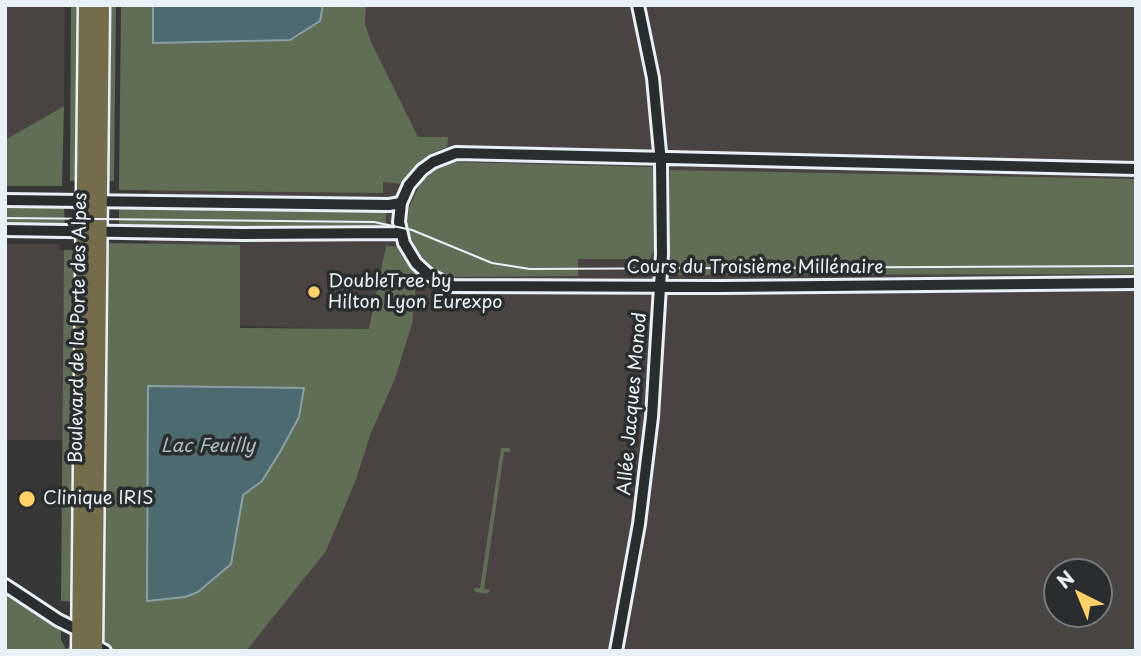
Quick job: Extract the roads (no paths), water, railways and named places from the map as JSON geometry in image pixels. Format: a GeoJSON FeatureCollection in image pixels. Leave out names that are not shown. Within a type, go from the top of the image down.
{"type":"FeatureCollection","features":[{"type":"Feature","properties":{"kind":"main road","name":"Boulevard de la Porte des Alpes"},"geometry":{"type":"LineString","coordinates":[[87,5],[92,201],[93,649]]}},
{"type":"Feature","properties":{"kind":"main road","name":"Boulevard de la Porte des Alpes"},"geometry":{"type":"LineString","coordinates":[[92,201],[101,5]]}},
{"type":"Feature","properties":{"kind":"main road","name":"Boulevard de la Porte des Alpes"},"geometry":{"type":"LineString","coordinates":[[92,232],[80,631],[93,649]]}},
{"type":"Feature","properties":{"kind":"street","name":"Allée Jacques Monod"},"geometry":{"type":"LineString","coordinates":[[616,651],[639,524],[652,417],[660,286],[661,158],[653,78],[638,5]]}},
{"type":"Feature","properties":{"kind":"street"},"geometry":{"type":"LineString","coordinates":[[5,230],[400,233],[401,203],[409,185],[433,162],[456,153],[1136,169]]}},
{"type":"Feature","properties":{"kind":"street"},"geometry":{"type":"LineString","coordinates":[[5,200],[401,203]]}},
{"type":"Feature","properties":{"kind":"street","name":"Cours du Troisième Millénaire"},"geometry":{"type":"LineString","coordinates":[[400,233],[416,263],[429,275],[453,286],[1136,283]]}},
{"type":"Feature","properties":{"kind":"street"},"geometry":{"type":"LineString","coordinates":[[5,585],[58,620],[80,631]]}},
{"type":"Feature","properties":{"kind":"water"},"geometry":{"type":"Polygon","coordinates":[[[153,5],[323,5],[320,21],[290,40],[153,43],[153,5]]]}},
{"type":"Feature","properties":{"kind":"water","name":"Lac Feuilly"},"geometry":{"type":"Polygon","coordinates":[[[148,386],[304,388],[299,417],[280,452],[262,481],[243,495],[231,564],[198,592],[185,597],[147,601],[148,386]]]}},
{"type":"Feature","properties":{"kind":"tram line"},"geometry":{"type":"LineString","coordinates":[[5,218],[374,222],[412,230],[492,263],[530,269],[1136,266]]}},
{"type":"Feature","properties":{"kind":"place","name":"DoubleTree by Hilton Lyon Eurexpo"},"geometry":{"type":"Point","coordinates":[314,292]}},
{"type":"Feature","properties":{"kind":"place","name":"Clinique IRIS"},"geometry":{"type":"Point","coordinates":[27,499]}}]}
